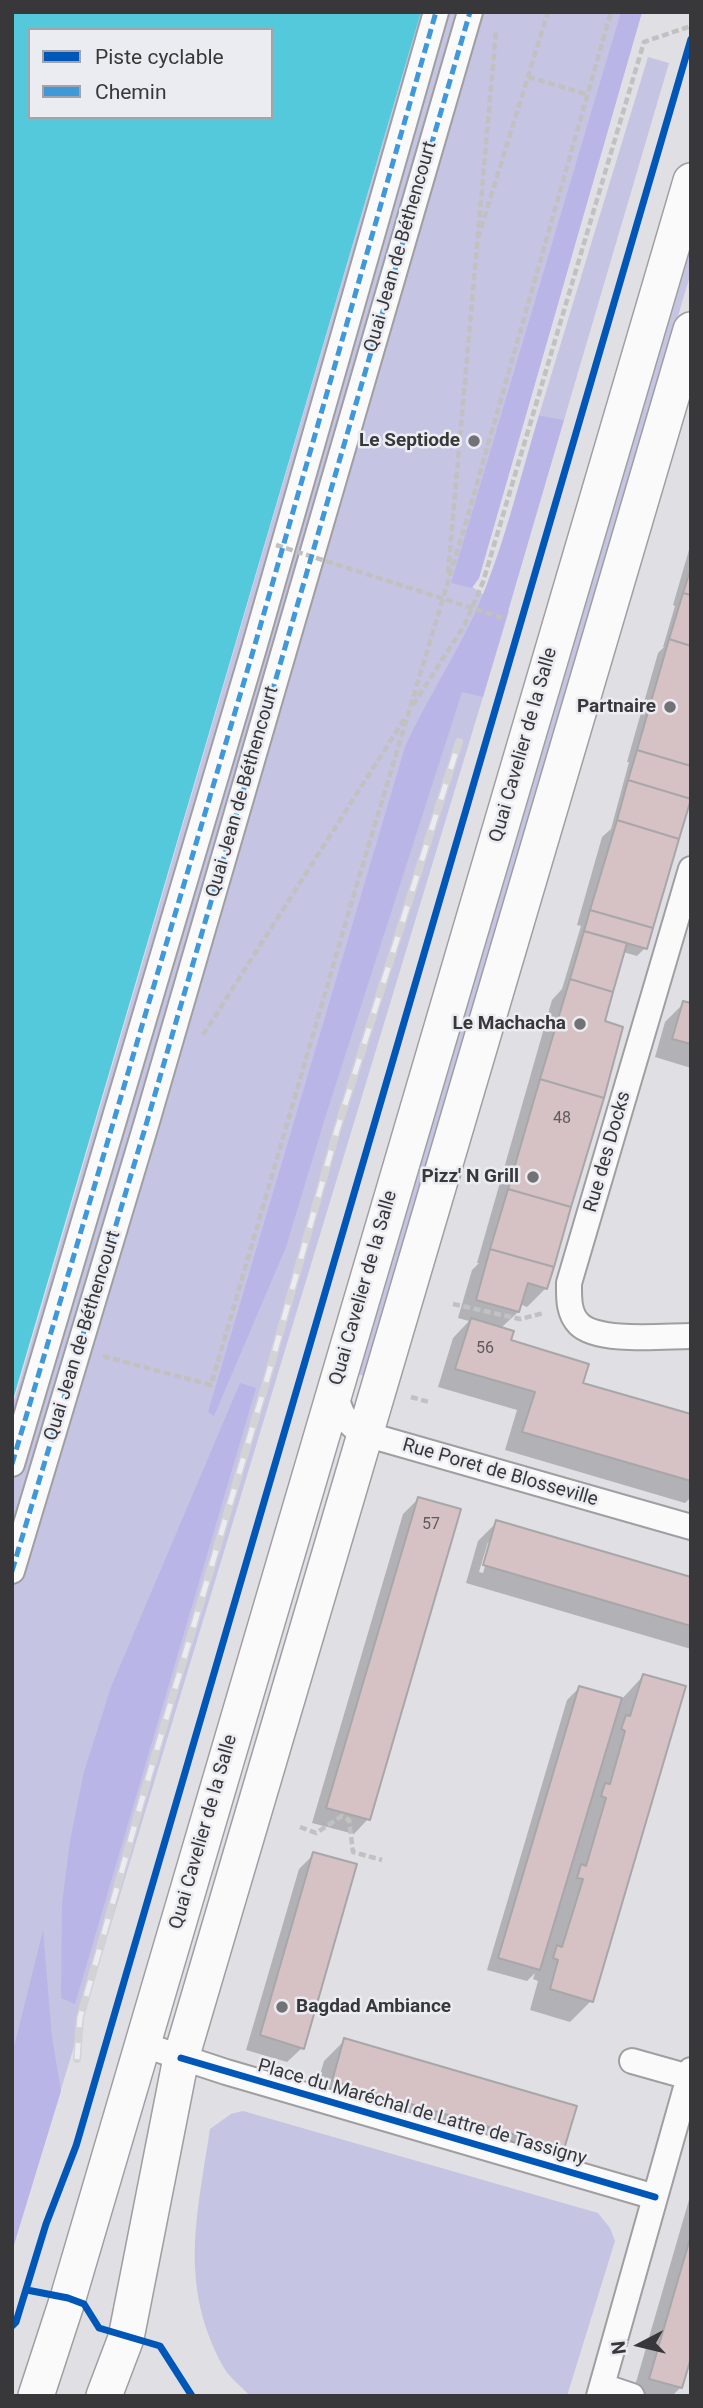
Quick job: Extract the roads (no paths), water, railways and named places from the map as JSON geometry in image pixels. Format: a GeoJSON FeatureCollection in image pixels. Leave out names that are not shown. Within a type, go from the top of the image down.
{"type":"FeatureCollection","features":[{"type":"Feature","properties":{"kind":"main road","name":"Quai Cavelier de la Salle"},"geometry":{"type":"LineString","coordinates":[[36,2396],[68,2298],[691,181]]}},
{"type":"Feature","properties":{"kind":"main road"},"geometry":{"type":"LineString","coordinates":[[104,2396],[126,2338],[181,2057],[691,330]]}},
{"type":"Feature","properties":{"kind":"street","name":"Quai Jean de Béthencourt"},"geometry":{"type":"LineString","coordinates":[[12,1464],[254,648],[436,12]]}},
{"type":"Feature","properties":{"kind":"street","name":"Quai Jean de Béthencourt"},"geometry":{"type":"LineString","coordinates":[[12,1571],[150,1111],[470,12]]}},
{"type":"Feature","properties":{"kind":"street","name":"Rue des Docks"},"geometry":{"type":"LineString","coordinates":[[691,869],[569,1283],[569,1307],[579,1324],[594,1333],[691,1336]]}},
{"type":"Feature","properties":{"kind":"street","name":"Rue Poret de Blosseville"},"geometry":{"type":"LineString","coordinates":[[334,1390],[341,1415],[365,1434],[691,1527]]}},
{"type":"Feature","properties":{"kind":"street","name":"Place du Maréchal de Lattre de Tassigny"},"geometry":{"type":"LineString","coordinates":[[141,2044],[655,2197]]}},
{"type":"Feature","properties":{"kind":"street"},"geometry":{"type":"LineString","coordinates":[[632,2061],[690,2074],[600,2391],[632,2396]]}},
{"type":"Feature","properties":{"kind":"water"},"geometry":{"type":"Polygon","coordinates":[[[12,12],[421,12],[12,1403],[12,12]]]}},
{"type":"Feature","properties":{"kind":"railway"},"geometry":{"type":"LineString","coordinates":[[77,2059],[80,2018],[143,1796],[265,1386],[337,1130],[459,742]]}},
{"type":"Feature","properties":{"kind":"place","name":"Le Septiode"},"geometry":{"type":"Point","coordinates":[474,441]}},
{"type":"Feature","properties":{"kind":"place","name":"Partnaire"},"geometry":{"type":"Point","coordinates":[670,707]}},
{"type":"Feature","properties":{"kind":"place","name":"Le Machacha"},"geometry":{"type":"Point","coordinates":[580,1024]}},
{"type":"Feature","properties":{"kind":"place","name":"Pizz' N Grill"},"geometry":{"type":"Point","coordinates":[533,1177]}},
{"type":"Feature","properties":{"kind":"place","name":"Bagdad Ambiance"},"geometry":{"type":"Point","coordinates":[282,2007]}}]}
